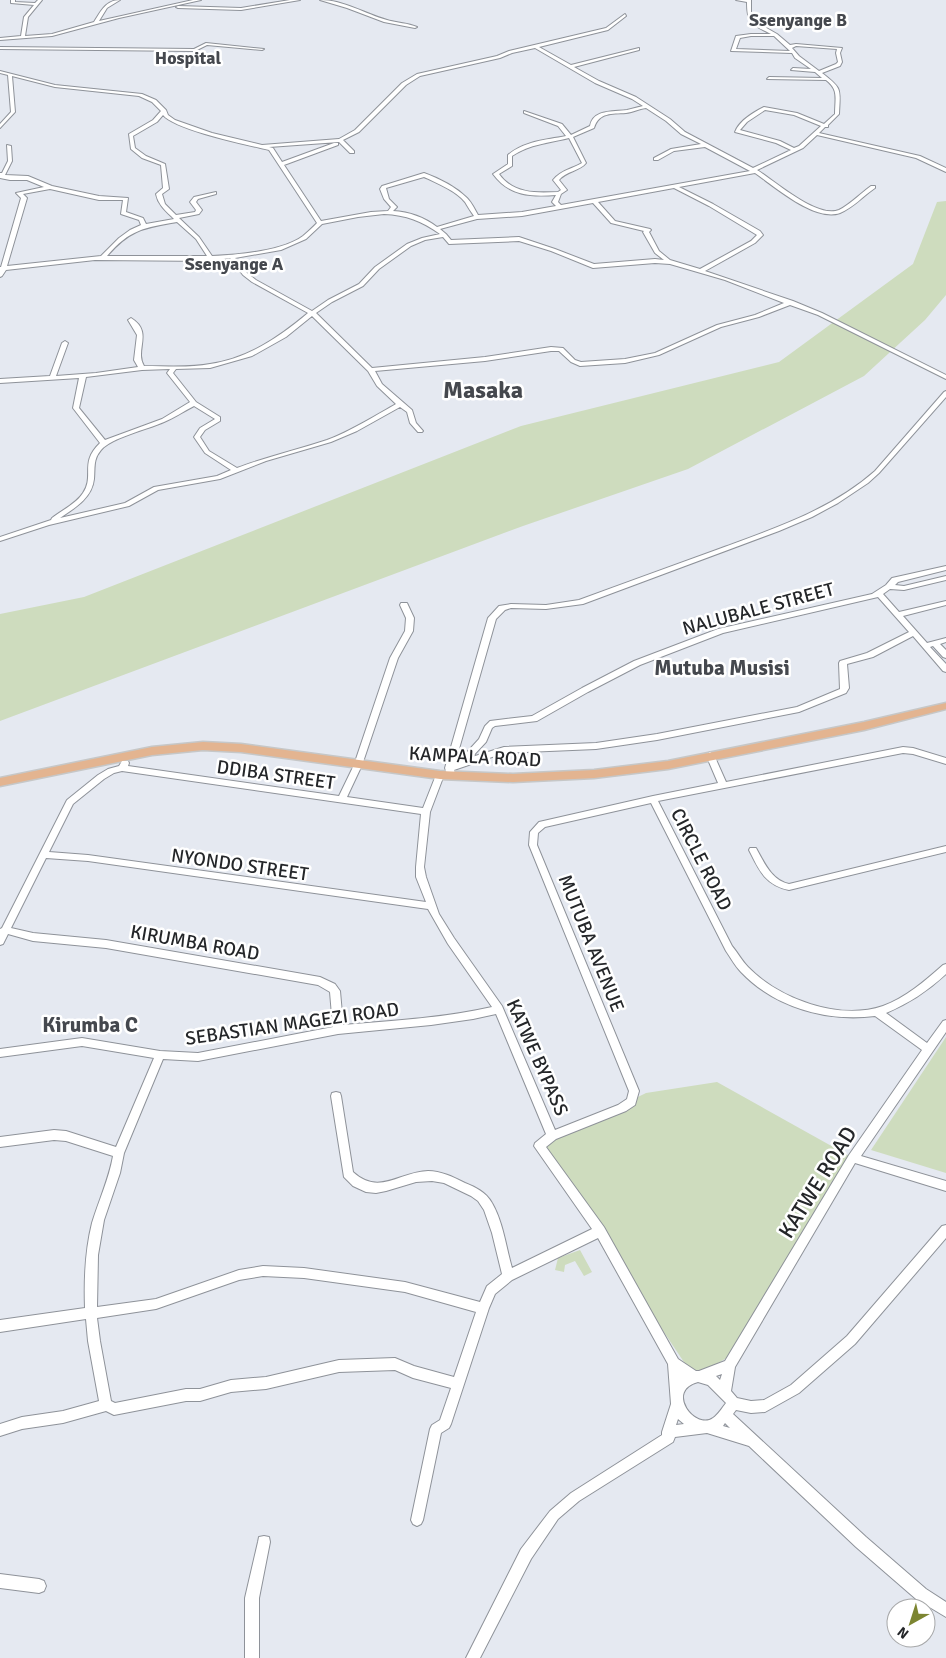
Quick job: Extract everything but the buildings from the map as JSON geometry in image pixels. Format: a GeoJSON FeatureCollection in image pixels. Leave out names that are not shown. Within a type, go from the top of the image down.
{"type":"FeatureCollection","features":[{"type":"Feature","properties":{"kind":"main road","name":"KAMPALA ROAD"},"geometry":{"type":"LineString","coordinates":[[0,782],[128,756],[190,747],[219,746],[358,765],[513,778],[594,774],[668,764],[864,726],[946,706]]}},
{"type":"Feature","properties":{"kind":"street"},"geometry":{"type":"LineString","coordinates":[[13,0],[14,3],[35,4]]}},
{"type":"Feature","properties":{"kind":"street"},"geometry":{"type":"LineString","coordinates":[[23,38],[26,17],[40,0]]}},
{"type":"Feature","properties":{"kind":"street"},"geometry":{"type":"LineString","coordinates":[[96,23],[104,8],[118,0]]}},
{"type":"Feature","properties":{"kind":"street"},"geometry":{"type":"LineString","coordinates":[[0,39],[52,35],[199,0]]}},
{"type":"Feature","properties":{"kind":"street"},"geometry":{"type":"LineString","coordinates":[[167,7],[241,9],[298,0]]}},
{"type":"Feature","properties":{"kind":"street"},"geometry":{"type":"LineString","coordinates":[[322,0],[348,7],[385,21],[415,27]]}},
{"type":"Feature","properties":{"kind":"street"},"geometry":{"type":"LineString","coordinates":[[436,229],[477,217],[522,214],[595,202],[755,170],[806,143],[838,114],[838,91],[834,84],[793,52],[776,35],[751,20],[749,0],[738,0]]}},
{"type":"Feature","properties":{"kind":"street"},"geometry":{"type":"LineString","coordinates":[[281,164],[342,142],[357,131],[404,84],[419,75],[607,29],[625,15]]}},
{"type":"Feature","properties":{"kind":"street"},"geometry":{"type":"LineString","coordinates":[[776,35],[738,37],[734,50],[793,52]]}},
{"type":"Feature","properties":{"kind":"street"},"geometry":{"type":"LineString","coordinates":[[0,48],[195,50],[206,44],[262,50]]}},
{"type":"Feature","properties":{"kind":"street"},"geometry":{"type":"LineString","coordinates":[[535,46],[597,82],[647,106],[647,108],[668,120],[677,129],[755,170],[801,202],[829,214],[840,212],[873,187]]}},
{"type":"Feature","properties":{"kind":"street"},"geometry":{"type":"LineString","coordinates":[[789,46],[840,48],[838,53],[840,62],[838,65],[817,72],[793,68]]}},
{"type":"Feature","properties":{"kind":"street"},"geometry":{"type":"LineString","coordinates":[[572,66],[636,49]]}},
{"type":"Feature","properties":{"kind":"street"},"geometry":{"type":"LineString","coordinates":[[0,72],[55,86],[140,94],[154,101],[166,116],[173,121],[210,134],[270,149],[320,223]]}},
{"type":"Feature","properties":{"kind":"street"},"geometry":{"type":"LineString","coordinates":[[0,127],[13,112],[10,75]]}},
{"type":"Feature","properties":{"kind":"street"},"geometry":{"type":"LineString","coordinates":[[769,78],[828,80]]}},
{"type":"Feature","properties":{"kind":"street"},"geometry":{"type":"LineString","coordinates":[[526,112],[560,125],[570,138],[584,164],[558,176],[556,180],[564,190],[559,193],[542,195],[516,191],[500,180],[496,174],[510,165],[510,155],[522,147],[570,138],[590,129],[593,122],[603,113],[628,111],[647,106]]}},
{"type":"Feature","properties":{"kind":"street"},"geometry":{"type":"LineString","coordinates":[[794,150],[778,142],[737,131],[746,120],[764,108],[794,114],[826,126]]}},
{"type":"Feature","properties":{"kind":"street"},"geometry":{"type":"LineString","coordinates":[[164,112],[156,121],[131,135],[133,149],[138,154],[164,166],[166,189],[158,196],[164,206],[195,235],[210,257]]}},
{"type":"Feature","properties":{"kind":"street"},"geometry":{"type":"LineString","coordinates":[[817,134],[918,157],[946,170]]}},
{"type":"Feature","properties":{"kind":"street"},"geometry":{"type":"LineString","coordinates":[[263,146],[342,142],[352,152]]}},
{"type":"Feature","properties":{"kind":"street"},"geometry":{"type":"LineString","coordinates":[[656,158],[673,150],[707,144]]}},
{"type":"Feature","properties":{"kind":"street"},"geometry":{"type":"LineString","coordinates":[[0,175],[4,174],[10,160],[9,146]]}},
{"type":"Feature","properties":{"kind":"street"},"geometry":{"type":"LineString","coordinates":[[0,175],[10,178],[28,178],[50,188],[99,198],[126,199],[123,213],[141,219],[144,226]]}},
{"type":"Feature","properties":{"kind":"street"},"geometry":{"type":"LineString","coordinates":[[390,212],[394,207],[387,199],[384,187],[424,175],[467,201],[470,209],[477,217]]}},
{"type":"Feature","properties":{"kind":"street"},"geometry":{"type":"LineString","coordinates":[[676,187],[688,195],[709,204],[735,221],[758,232],[760,235],[753,242],[701,271]]}},
{"type":"Feature","properties":{"kind":"street"},"geometry":{"type":"LineString","coordinates":[[0,275],[24,198],[19,193],[50,188]]}},
{"type":"Feature","properties":{"kind":"street"},"geometry":{"type":"LineString","coordinates":[[559,193],[555,202],[560,207]]}},
{"type":"Feature","properties":{"kind":"street"},"geometry":{"type":"LineString","coordinates":[[103,258],[111,248],[131,232],[144,226],[197,213],[199,210],[193,202],[196,198],[214,194]]}},
{"type":"Feature","properties":{"kind":"street"},"geometry":{"type":"LineString","coordinates":[[595,202],[613,222],[648,230],[646,232],[657,252],[670,262]]}},
{"type":"Feature","properties":{"kind":"street"},"geometry":{"type":"LineString","coordinates":[[2,268],[103,258],[232,258],[264,252],[291,244],[308,236],[320,223],[390,212],[424,220],[444,235],[449,242],[519,239],[554,250],[593,266],[655,261],[670,262],[792,302],[820,314],[943,376],[946,368]]}},
{"type":"Feature","properties":{"kind":"street"},"geometry":{"type":"LineString","coordinates":[[0,381],[83,376],[142,368],[210,366],[250,356],[284,336],[312,313],[361,285],[374,270],[409,245],[424,238],[444,235]]}},
{"type":"Feature","properties":{"kind":"street"},"geometry":{"type":"LineString","coordinates":[[232,258],[245,274],[254,281],[312,313],[341,339],[371,370],[379,385],[410,411],[413,423],[420,431]]}},
{"type":"Feature","properties":{"kind":"street"},"geometry":{"type":"LineString","coordinates":[[371,370],[485,360],[551,349],[561,349],[573,361],[580,364],[625,361],[657,354],[718,326],[757,316],[792,302]]}},
{"type":"Feature","properties":{"kind":"street"},"geometry":{"type":"LineString","coordinates":[[131,320],[141,333],[141,344],[137,360],[142,368]]}},
{"type":"Feature","properties":{"kind":"street"},"geometry":{"type":"LineString","coordinates":[[55,378],[53,376],[65,343]]}},
{"type":"Feature","properties":{"kind":"street"},"geometry":{"type":"LineString","coordinates":[[176,367],[170,373],[194,403],[217,417],[218,420],[202,429],[197,437],[207,452],[237,471]]}},
{"type":"Feature","properties":{"kind":"street"},"geometry":{"type":"LineString","coordinates":[[83,376],[76,408],[104,443]]}},
{"type":"Feature","properties":{"kind":"street"},"geometry":{"type":"LineString","coordinates":[[447,772],[492,618],[497,612],[511,606],[546,607],[580,602],[810,516],[866,482],[946,393]]}},
{"type":"Feature","properties":{"kind":"street"},"geometry":{"type":"LineString","coordinates":[[47,523],[68,510],[86,493],[90,481],[93,452],[104,443],[164,420],[194,403]]}},
{"type":"Feature","properties":{"kind":"street"},"geometry":{"type":"LineString","coordinates":[[0,539],[47,523],[127,505],[156,488],[202,481],[341,436],[400,404]]}},
{"type":"Feature","properties":{"kind":"street","name":"NALUBALE STREET"},"geometry":{"type":"LineString","coordinates":[[462,763],[483,740],[489,726],[493,723],[534,719],[638,663],[721,631],[879,594],[895,580],[946,568]]}},
{"type":"Feature","properties":{"kind":"street"},"geometry":{"type":"LineString","coordinates":[[889,587],[904,588],[946,578]]}},
{"type":"Feature","properties":{"kind":"street"},"geometry":{"type":"LineString","coordinates":[[879,594],[946,669]]}},
{"type":"Feature","properties":{"kind":"street"},"geometry":{"type":"LineString","coordinates":[[897,615],[946,603]]}},
{"type":"Feature","properties":{"kind":"street"},"geometry":{"type":"LineString","coordinates":[[342,800],[358,765],[394,658],[409,631],[410,618],[404,605]]}},
{"type":"Feature","properties":{"kind":"street"},"geometry":{"type":"LineString","coordinates":[[447,772],[462,763],[498,751],[596,746],[640,740],[799,709],[843,691],[845,688],[843,663],[870,656],[913,633]]}},
{"type":"Feature","properties":{"kind":"street"},"geometry":{"type":"LineString","coordinates":[[924,646],[946,640]]}},
{"type":"Feature","properties":{"kind":"street"},"geometry":{"type":"LineString","coordinates":[[935,643],[946,655]]}},
{"type":"Feature","properties":{"kind":"street","name":"CIRCLE ROAD"},"geometry":{"type":"LineString","coordinates":[[946,761],[918,752],[903,750],[653,799],[729,948],[744,968],[761,983],[795,1003],[826,1013],[877,1012],[924,988],[946,968]]}},
{"type":"Feature","properties":{"kind":"street"},"geometry":{"type":"LineString","coordinates":[[710,755],[723,785]]}},
{"type":"Feature","properties":{"kind":"street"},"geometry":{"type":"LineString","coordinates":[[0,941],[70,802],[101,777],[111,771],[122,768],[128,756]]}},
{"type":"Feature","properties":{"kind":"street","name":"DDIBA STREET"},"geometry":{"type":"LineString","coordinates":[[122,768],[426,812]]}},
{"type":"Feature","properties":{"kind":"street","name":"KATWE BYPASS"},"geometry":{"type":"LineString","coordinates":[[447,772],[426,812],[420,867],[430,906],[450,942],[499,1009],[552,1136],[539,1146],[600,1231],[674,1363],[676,1399]]}},
{"type":"Feature","properties":{"kind":"street","name":"MUTUBA AVENUE"},"geometry":{"type":"LineString","coordinates":[[552,1136],[622,1108],[631,1102],[634,1091],[533,844],[534,832],[542,824],[653,799]]}},
{"type":"Feature","properties":{"kind":"street"},"geometry":{"type":"LineString","coordinates":[[752,850],[773,882],[780,886],[789,887],[946,849]]}},
{"type":"Feature","properties":{"kind":"street","name":"NYONDO STREET"},"geometry":{"type":"LineString","coordinates":[[44,855],[88,858],[430,906]]}},
{"type":"Feature","properties":{"kind":"street","name":"KIRUMBA ROAD"},"geometry":{"type":"LineString","coordinates":[[3,932],[32,937],[106,944],[320,981],[332,987],[335,991],[338,1030]]}},
{"type":"Feature","properties":{"kind":"street","name":"SEBASTIAN MAGEZI ROAD"},"geometry":{"type":"LineString","coordinates":[[0,1052],[82,1042],[160,1055],[198,1057],[338,1030],[431,1021],[499,1009]]}},
{"type":"Feature","properties":{"kind":"street"},"geometry":{"type":"LineString","coordinates":[[877,1012],[929,1050]]}},
{"type":"Feature","properties":{"kind":"street","name":"KATWE ROAD"},"geometry":{"type":"LineString","coordinates":[[724,1394],[729,1365],[853,1158],[946,1024]]}},
{"type":"Feature","properties":{"kind":"street"},"geometry":{"type":"LineString","coordinates":[[106,1406],[100,1364],[94,1340],[92,1314],[93,1251],[96,1231],[117,1168],[119,1153],[160,1055]]}},
{"type":"Feature","properties":{"kind":"street"},"geometry":{"type":"LineString","coordinates":[[336,1096],[348,1174],[355,1183],[384,1188],[425,1176],[434,1176],[477,1193],[489,1208],[508,1276]]}},
{"type":"Feature","properties":{"kind":"street"},"geometry":{"type":"LineString","coordinates":[[0,1142],[54,1135],[66,1136],[119,1153]]}},
{"type":"Feature","properties":{"kind":"street"},"geometry":{"type":"LineString","coordinates":[[853,1158],[946,1186]]}},
{"type":"Feature","properties":{"kind":"street"},"geometry":{"type":"LineString","coordinates":[[696,1377],[713,1382],[734,1403],[751,1408],[765,1406],[779,1399],[803,1383],[850,1340],[946,1230]]}},
{"type":"Feature","properties":{"kind":"street"},"geometry":{"type":"LineString","coordinates":[[417,1520],[436,1429],[445,1424],[483,1308],[491,1290],[508,1276],[600,1231]]}},
{"type":"Feature","properties":{"kind":"street"},"geometry":{"type":"LineString","coordinates":[[0,1326],[156,1304],[239,1275],[263,1271],[304,1273],[405,1287],[483,1308]]}},
{"type":"Feature","properties":{"kind":"street"},"geometry":{"type":"LineString","coordinates":[[92,1299],[108,1311]]}},
{"type":"Feature","properties":{"kind":"street","name":"KATWE BYPASS"},"geometry":{"type":"LineString","coordinates":[[674,1363],[696,1377]]}},
{"type":"Feature","properties":{"kind":"street"},"geometry":{"type":"LineString","coordinates":[[0,1430],[22,1423],[62,1417],[106,1406],[114,1409],[186,1395],[200,1395],[231,1386],[266,1383],[339,1366],[395,1364],[414,1372],[459,1384]]}},
{"type":"Feature","properties":{"kind":"street"},"geometry":{"type":"LineString","coordinates":[[473,1658],[526,1554],[554,1515],[575,1497],[669,1438],[668,1432],[676,1399],[683,1383],[729,1365]]}},
{"type":"Feature","properties":{"kind":"street"},"geometry":{"type":"LineString","coordinates":[[676,1399],[682,1416],[692,1424],[751,1441]]}},
{"type":"Feature","properties":{"kind":"street"},"geometry":{"type":"LineString","coordinates":[[668,1432],[705,1427],[717,1422],[734,1403]]}},
{"type":"Feature","properties":{"kind":"street"},"geometry":{"type":"LineString","coordinates":[[724,1414],[751,1441],[921,1594],[946,1610]]}},
{"type":"Feature","properties":{"kind":"street"},"geometry":{"type":"LineString","coordinates":[[252,1658],[252,1598],[264,1542]]}},
{"type":"Feature","properties":{"kind":"street"},"geometry":{"type":"LineString","coordinates":[[0,1581],[39,1586]]}},
{"type":"Feature","properties":{"kind":"green space"},"geometry":{"type":"Polygon","coordinates":[[[946,201],[946,295],[925,320],[864,376],[688,469],[523,526],[0,721],[0,614],[84,597],[521,426],[779,362],[913,264],[937,202],[946,201]]]}},
{"type":"Feature","properties":{"kind":"green space"},"geometry":{"type":"Polygon","coordinates":[[[946,1037],[946,1173],[871,1150],[946,1037]]]}},
{"type":"Feature","properties":{"kind":"green space"},"geometry":{"type":"Polygon","coordinates":[[[717,1082],[853,1158],[737,1352],[694,1377],[539,1146],[646,1093],[717,1082]]]}},
{"type":"Feature","properties":{"kind":"green space"},"geometry":{"type":"Polygon","coordinates":[[[580,1250],[592,1272],[584,1276],[575,1261],[565,1265],[564,1272],[555,1270],[558,1258],[580,1250]]]}},
{"type":"Feature","properties":{"kind":"district","name":"Ssenyange B"},"geometry":{"type":"Point","coordinates":[798,20]}},
{"type":"Feature","properties":{"kind":"district","name":"Hospital"},"geometry":{"type":"Point","coordinates":[188,58]}},
{"type":"Feature","properties":{"kind":"district","name":"Ssenyange A"},"geometry":{"type":"Point","coordinates":[234,264]}},
{"type":"Feature","properties":{"kind":"district","name":"Masaka"},"geometry":{"type":"Point","coordinates":[483,390]}},
{"type":"Feature","properties":{"kind":"district","name":"Mutuba Musisi"},"geometry":{"type":"Point","coordinates":[722,668]}},
{"type":"Feature","properties":{"kind":"district","name":"Kirumba C"},"geometry":{"type":"Point","coordinates":[90,1025]}}]}
